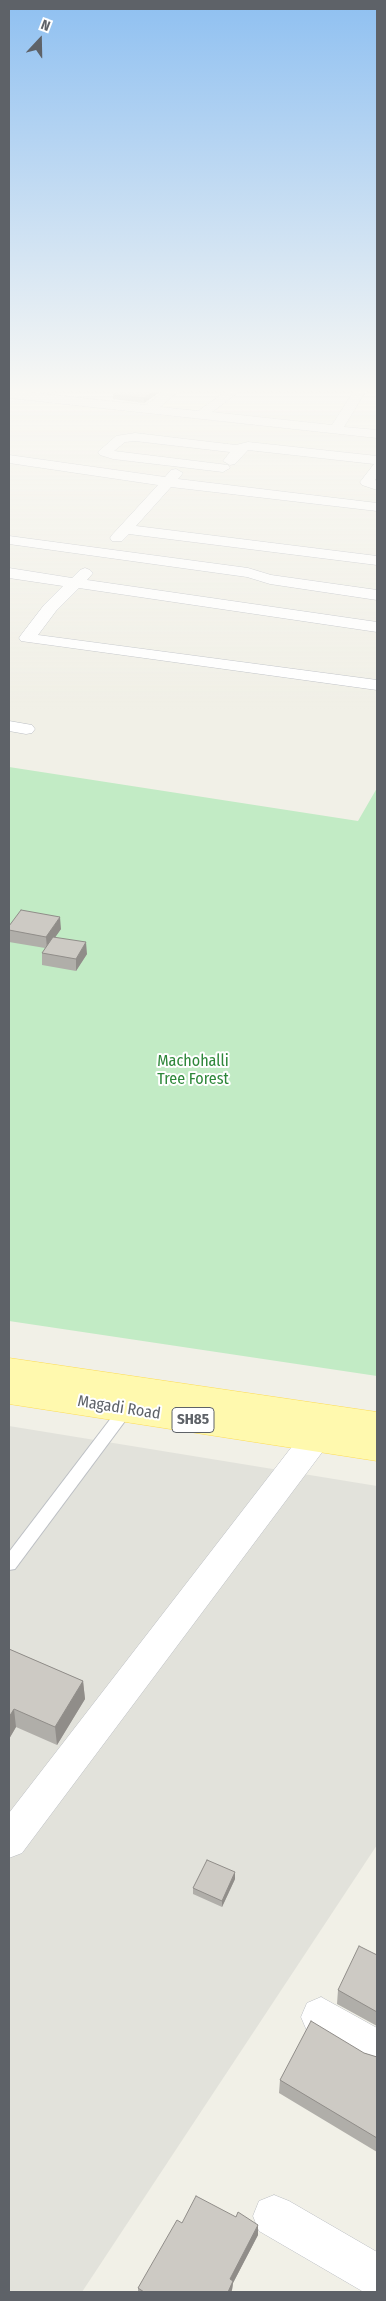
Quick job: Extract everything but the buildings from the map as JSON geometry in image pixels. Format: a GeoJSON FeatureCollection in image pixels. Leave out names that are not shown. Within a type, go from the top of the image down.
{"type":"FeatureCollection","features":[{"type":"Feature","properties":{"kind":"main road","name":"Magadi Road"},"geometry":{"type":"LineString","coordinates":[[9,1370],[377,1424]]}},
{"type":"Feature","properties":{"kind":"main road","name":"Magadi Road"},"geometry":{"type":"LineString","coordinates":[[9,1392],[377,1448]]}},
{"type":"Feature","properties":{"kind":"street"},"geometry":{"type":"LineString","coordinates":[[155,496],[77,582],[50,608],[27,638],[377,686]]}},
{"type":"Feature","properties":{"kind":"street"},"geometry":{"type":"LineString","coordinates":[[305,496],[377,507]]}},
{"type":"Feature","properties":{"kind":"street"},"geometry":{"type":"LineString","coordinates":[[125,529],[377,561]]}},
{"type":"Feature","properties":{"kind":"street"},"geometry":{"type":"LineString","coordinates":[[9,540],[248,573],[270,579],[377,595]]}},
{"type":"Feature","properties":{"kind":"street"},"geometry":{"type":"LineString","coordinates":[[9,572],[377,627]]}},
{"type":"Feature","properties":{"kind":"street"},"geometry":{"type":"LineString","coordinates":[[9,1842],[316,1439]]}},
{"type":"Feature","properties":{"kind":"street"},"geometry":{"type":"LineString","coordinates":[[321,2017],[377,2050]]}},
{"type":"Feature","properties":{"kind":"street"},"geometry":{"type":"LineString","coordinates":[[274,2216],[377,2276]]}},
{"type":"Feature","properties":{"kind":"lane"},"geometry":{"type":"LineString","coordinates":[[9,1564],[126,1409]]}},
{"type":"Feature","properties":{"kind":"shaded area"},"geometry":{"type":"Polygon","coordinates":[[[9,1426],[377,1486],[377,1845],[82,2292],[9,2292],[9,1426]]]}},
{"type":"Feature","properties":{"kind":"green space","name":"Machohalli Tree Forest"},"geometry":{"type":"Polygon","coordinates":[[[9,767],[358,821],[377,788],[377,1376],[9,1321],[9,767]]]}}]}
